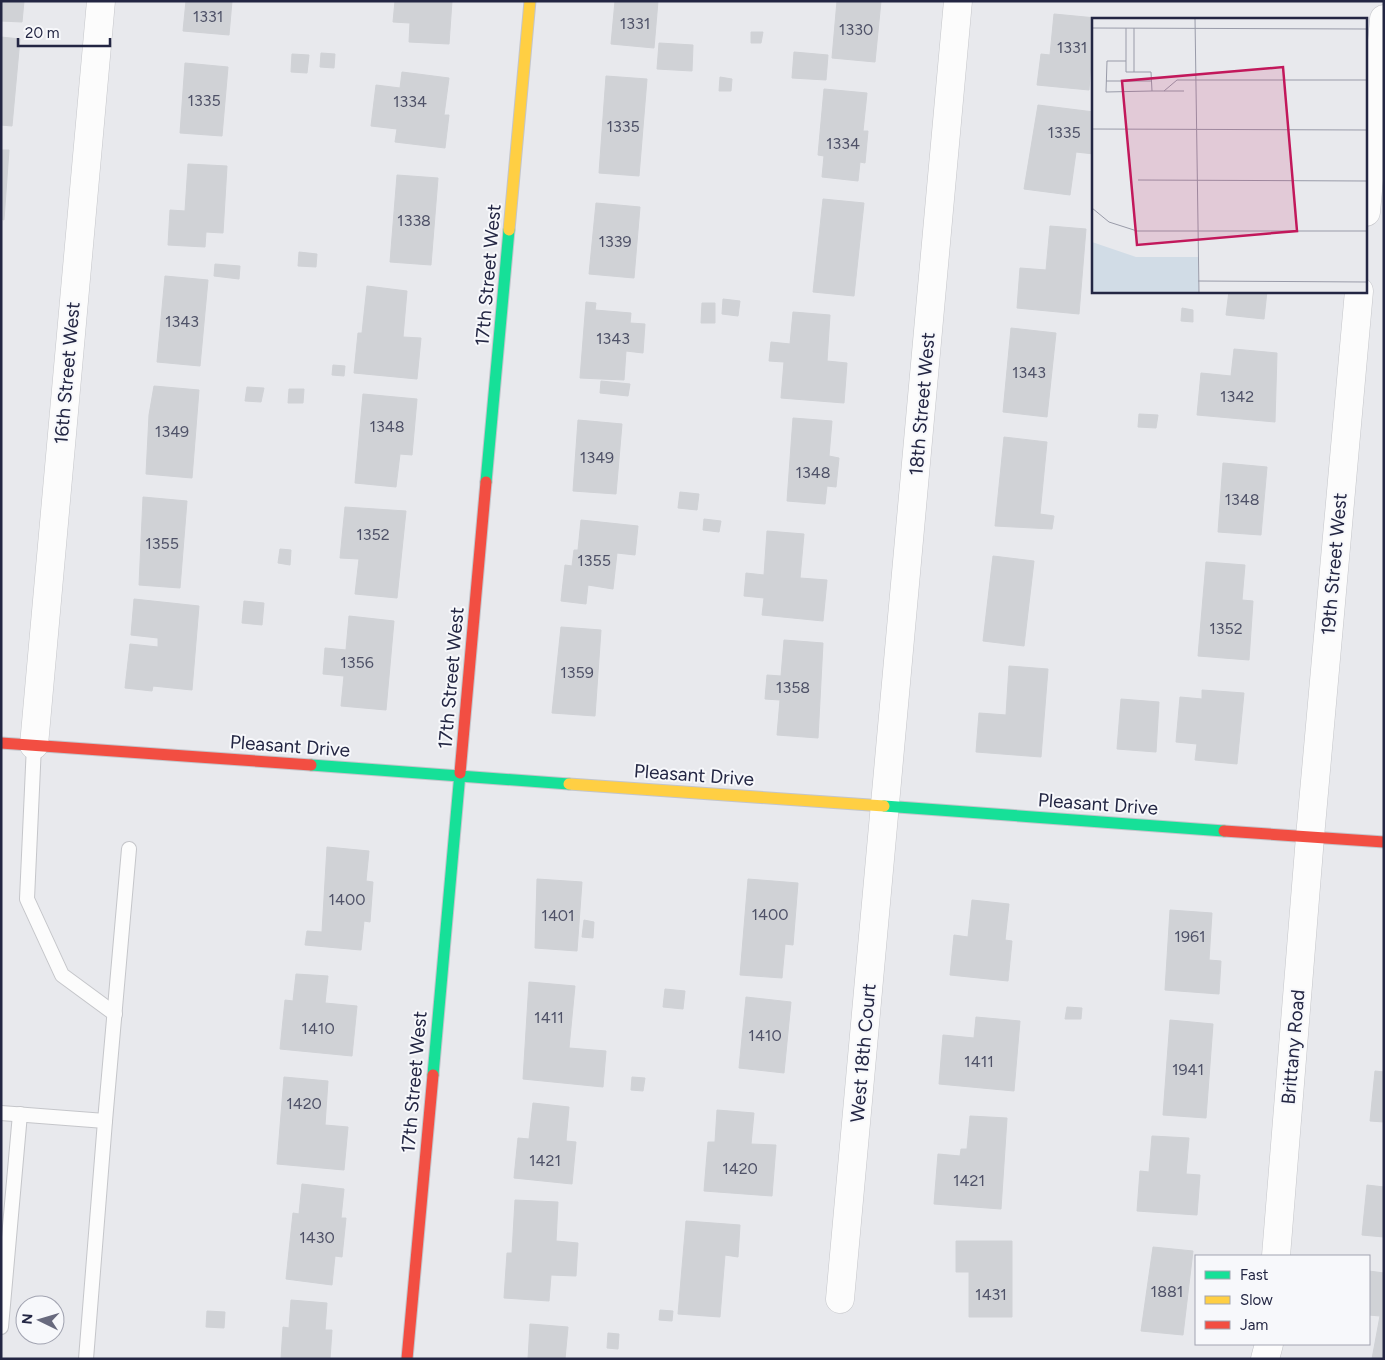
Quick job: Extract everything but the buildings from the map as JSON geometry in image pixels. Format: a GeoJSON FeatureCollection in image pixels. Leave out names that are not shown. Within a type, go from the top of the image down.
{"type":"FeatureCollection","features":[{"type":"Feature","properties":{"kind":"street","name":"16th Street West"},"geometry":{"type":"LineString","coordinates":[[34,745],[101,1]]}},
{"type":"Feature","properties":{"kind":"street","name":"17th Street West"},"geometry":{"type":"LineString","coordinates":[[407,1359],[530,1]]}},
{"type":"Feature","properties":{"kind":"street","name":"18th Street West"},"geometry":{"type":"LineString","coordinates":[[886,807],[958,1]]}},
{"type":"Feature","properties":{"kind":"street"},"geometry":{"type":"LineString","coordinates":[[1368,191],[1384,19]]}},
{"type":"Feature","properties":{"kind":"street","name":"19th Street West"},"geometry":{"type":"LineString","coordinates":[[1310,837],[1359,292]]}},
{"type":"Feature","properties":{"kind":"street","name":"Pleasant Drive"},"geometry":{"type":"LineString","coordinates":[[1,743],[1384,842]]}},
{"type":"Feature","properties":{"kind":"street","name":"West 18th Court"},"geometry":{"type":"LineString","coordinates":[[840,1299],[886,807]]}},
{"type":"Feature","properties":{"kind":"street","name":"Brittany Road"},"geometry":{"type":"LineString","coordinates":[[1276,1255],[1310,837]]}},
{"type":"Feature","properties":{"kind":"street"},"geometry":{"type":"LineString","coordinates":[[1266,1359],[1269,1345]]}},
{"type":"Feature","properties":{"kind":"lane"},"geometry":{"type":"LineString","coordinates":[[34,745],[27,899],[62,975],[114,1014]]}},
{"type":"Feature","properties":{"kind":"lane"},"geometry":{"type":"LineString","coordinates":[[86,1359],[129,849]]}},
{"type":"Feature","properties":{"kind":"lane"},"geometry":{"type":"LineString","coordinates":[[1,1113],[105,1122]]}},
{"type":"Feature","properties":{"kind":"lane"},"geometry":{"type":"LineString","coordinates":[[1,1327],[20,1114]]}},
{"type":"Feature","properties":{"kind":"traffic: fast"},"geometry":{"type":"LineString","coordinates":[[486,482],[509,230]]}},
{"type":"Feature","properties":{"kind":"traffic: fast"},"geometry":{"type":"LineString","coordinates":[[311,765],[569,784]]}},
{"type":"Feature","properties":{"kind":"traffic: fast"},"geometry":{"type":"LineString","coordinates":[[433,1075],[460,773]]}},
{"type":"Feature","properties":{"kind":"traffic: fast"},"geometry":{"type":"LineString","coordinates":[[884,806],[1224,831]]}},
{"type":"Feature","properties":{"kind":"traffic: slow"},"geometry":{"type":"LineString","coordinates":[[509,230],[530,1]]}},
{"type":"Feature","properties":{"kind":"traffic: slow"},"geometry":{"type":"LineString","coordinates":[[569,784],[884,806]]}},
{"type":"Feature","properties":{"kind":"traffic: jam"},"geometry":{"type":"LineString","coordinates":[[460,773],[486,482]]}},
{"type":"Feature","properties":{"kind":"traffic: jam"},"geometry":{"type":"LineString","coordinates":[[1,743],[311,765]]}},
{"type":"Feature","properties":{"kind":"traffic: jam"},"geometry":{"type":"LineString","coordinates":[[1224,831],[1384,842]]}},
{"type":"Feature","properties":{"kind":"traffic: jam"},"geometry":{"type":"LineString","coordinates":[[407,1359],[433,1075]]}}]}
